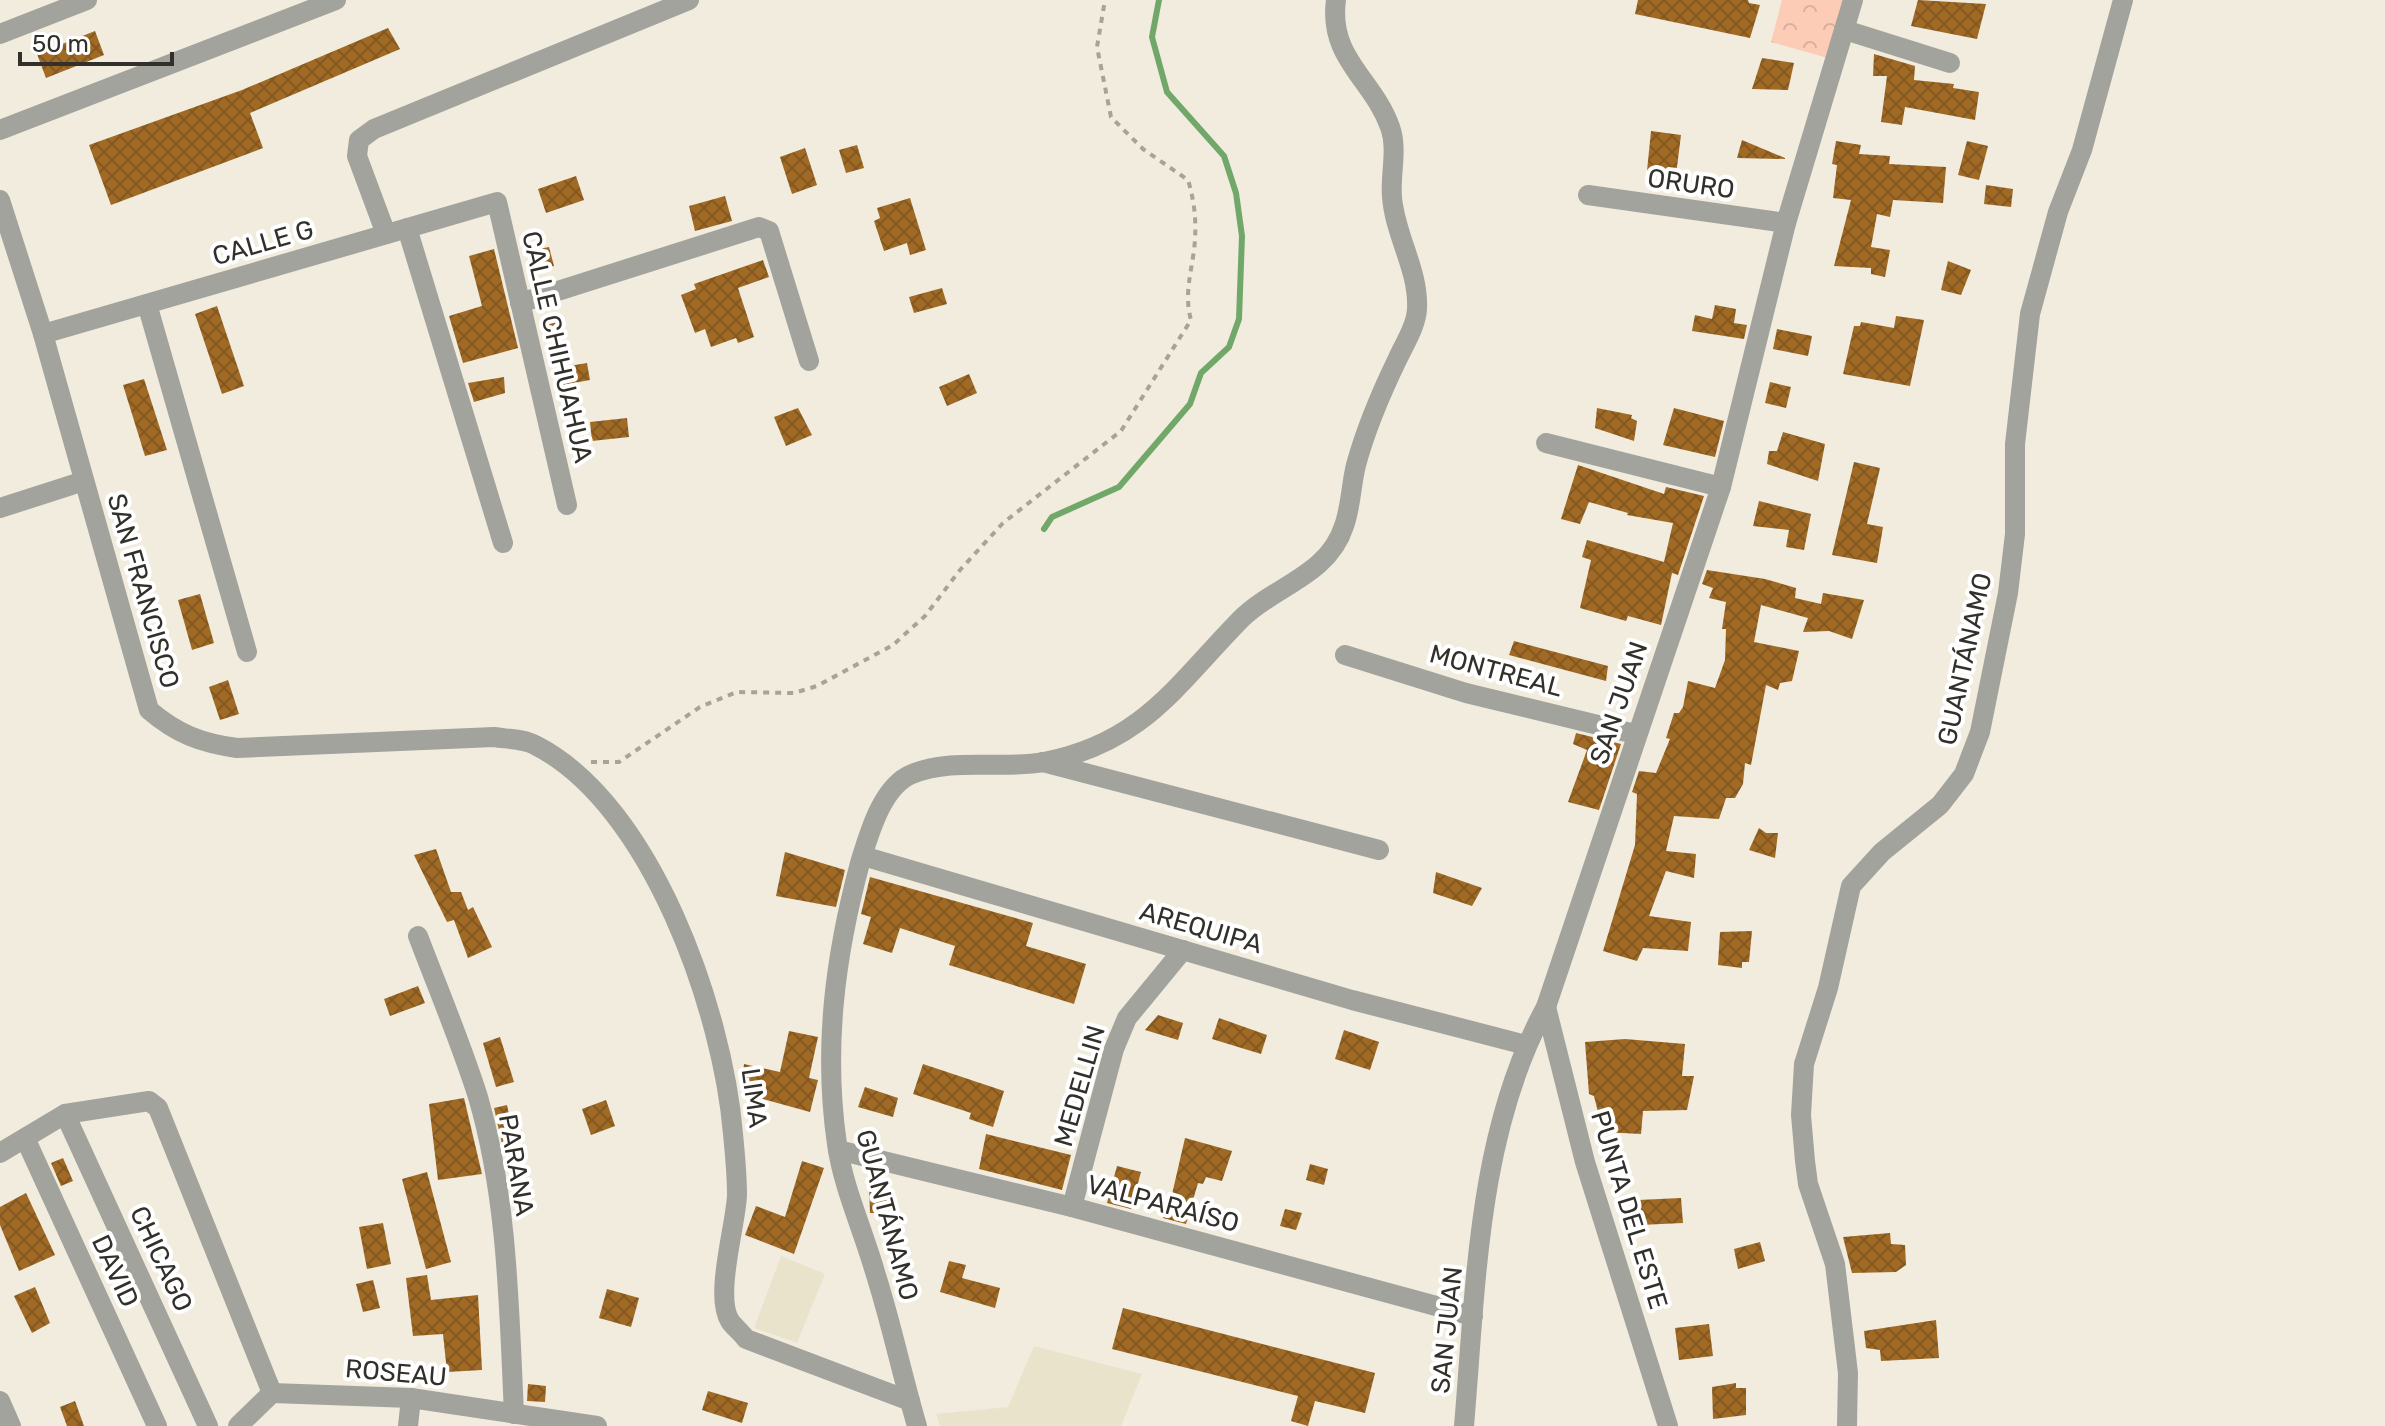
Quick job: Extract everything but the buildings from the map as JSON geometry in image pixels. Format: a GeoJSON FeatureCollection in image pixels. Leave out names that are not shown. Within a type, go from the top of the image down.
{"type":"FeatureCollection","features":[{"type":"Feature","properties":{"kind":"street"},"geometry":{"type":"LineString","coordinates":[[0,34],[87,0]]}},
{"type":"Feature","properties":{"kind":"street"},"geometry":{"type":"LineString","coordinates":[[0,130],[336,0]]}},
{"type":"Feature","properties":{"kind":"street"},"geometry":{"type":"LineString","coordinates":[[386,234],[357,156],[359,140],[374,129],[689,0]]}},
{"type":"Feature","properties":{"kind":"street","name":"GUANTÁNAMO"},"geometry":{"type":"LineString","coordinates":[[917,1426],[878,1279],[838,1150],[831,1085],[832,1003],[845,918],[863,856],[890,791],[908,775],[938,767],[1043,762],[1096,746],[1144,720],[1176,692],[1255,605],[1301,579],[1324,560],[1344,529],[1355,466],[1376,405],[1417,315],[1416,283],[1396,229],[1391,128],[1339,45],[1334,16],[1336,0]]}},
{"type":"Feature","properties":{"kind":"street","name":"SAN JUAN"},"geometry":{"type":"LineString","coordinates":[[1464,1426],[1490,1173],[1505,1109],[1526,1045],[1546,1007],[1635,734],[1721,487],[1786,223],[1853,0]]}},
{"type":"Feature","properties":{"kind":"street","name":"GUANTÁNAMO"},"geometry":{"type":"LineString","coordinates":[[1847,1426],[1848,1373],[1835,1264],[1808,1184],[1805,1161],[1801,1115],[1804,1064],[1828,988],[1851,886],[1882,852],[1940,805],[1964,774],[1980,732],[2008,593],[2015,535],[2017,414],[2030,314],[2058,212],[2082,150],[2123,0]]}},
{"type":"Feature","properties":{"kind":"street"},"geometry":{"type":"LineString","coordinates":[[1845,30],[1950,63]]}},
{"type":"Feature","properties":{"kind":"street","name":"ORURO"},"geometry":{"type":"LineString","coordinates":[[1588,195],[1786,223]]}},
{"type":"Feature","properties":{"kind":"street","name":"CALLE G"},"geometry":{"type":"LineString","coordinates":[[43,334],[497,202]]}},
{"type":"Feature","properties":{"kind":"street","name":"CALLE CHIHUAHUA"},"geometry":{"type":"LineString","coordinates":[[497,202],[567,505]]}},
{"type":"Feature","properties":{"kind":"street","name":"SAN FRANCISCO"},"geometry":{"type":"LineString","coordinates":[[2,211],[43,334],[149,710],[170,728],[202,744],[237,748],[494,737],[533,743]]}},
{"type":"Feature","properties":{"kind":"street"},"geometry":{"type":"LineString","coordinates":[[520,303],[759,227],[769,231],[809,361]]}},
{"type":"Feature","properties":{"kind":"street"},"geometry":{"type":"LineString","coordinates":[[407,228],[503,543]]}},
{"type":"Feature","properties":{"kind":"street"},"geometry":{"type":"LineString","coordinates":[[147,304],[247,652]]}},
{"type":"Feature","properties":{"kind":"street"},"geometry":{"type":"LineString","coordinates":[[1546,443],[1721,487]]}},
{"type":"Feature","properties":{"kind":"street"},"geometry":{"type":"LineString","coordinates":[[0,508],[84,481]]}},
{"type":"Feature","properties":{"kind":"street","name":"MONTREAL"},"geometry":{"type":"LineString","coordinates":[[1345,655],[1466,693],[1635,734]]}},
{"type":"Feature","properties":{"kind":"street","name":"LIMA"},"geometry":{"type":"LineString","coordinates":[[533,743],[560,761],[605,803],[646,857],[700,984],[727,1073],[733,1134],[737,1195],[725,1295],[729,1320],[746,1339],[910,1401]]}},
{"type":"Feature","properties":{"kind":"street"},"geometry":{"type":"LineString","coordinates":[[1043,762],[1379,850]]}},
{"type":"Feature","properties":{"kind":"street","name":"AREQUIPA"},"geometry":{"type":"LineString","coordinates":[[863,856],[1352,1000],[1526,1045]]}},
{"type":"Feature","properties":{"kind":"street","name":"PARANA"},"geometry":{"type":"LineString","coordinates":[[418,936],[478,1098],[495,1176],[507,1285],[514,1414]]}},
{"type":"Feature","properties":{"kind":"street","name":"MEDELLIN"},"geometry":{"type":"LineString","coordinates":[[1072,1207],[1114,1049],[1127,1018],[1183,950]]}},
{"type":"Feature","properties":{"kind":"street","name":"PUNTA DEL ESTE"},"geometry":{"type":"LineString","coordinates":[[1546,1007],[1585,1162],[1668,1426]]}},
{"type":"Feature","properties":{"kind":"street"},"geometry":{"type":"LineString","coordinates":[[0,1153],[65,1114],[149,1101],[158,1108],[272,1393],[238,1426]]}},
{"type":"Feature","properties":{"kind":"street","name":"CHICAGO"},"geometry":{"type":"LineString","coordinates":[[65,1114],[208,1426]]}},
{"type":"Feature","properties":{"kind":"street","name":"DAVID"},"geometry":{"type":"LineString","coordinates":[[25,1138],[157,1426]]}},
{"type":"Feature","properties":{"kind":"street","name":"VALPARAÍSO"},"geometry":{"type":"LineString","coordinates":[[838,1150],[1072,1207],[1473,1316]]}},
{"type":"Feature","properties":{"kind":"street","name":"ROSEAU"},"geometry":{"type":"LineString","coordinates":[[272,1393],[411,1398],[597,1426]]}},
{"type":"Feature","properties":{"kind":"street"},"geometry":{"type":"LineString","coordinates":[[408,1426],[411,1398]]}},
{"type":"Feature","properties":{"kind":"street"},"geometry":{"type":"LineString","coordinates":[[0,1401],[11,1426]]}},
{"type":"Feature","properties":{"kind":"path"},"geometry":{"type":"LineString","coordinates":[[560,761],[619,762],[700,707],[737,692],[794,693],[817,686],[893,645],[925,616],[960,570],[1003,523],[1121,431],[1191,320],[1186,302],[1195,247],[1196,205],[1188,180],[1143,149],[1111,117],[1097,47],[1105,0]]}},
{"type":"Feature","properties":{"kind":"shaded area"},"geometry":{"type":"Polygon","coordinates":[[[781,1256],[825,1274],[797,1343],[754,1328],[781,1256]]]}},
{"type":"Feature","properties":{"kind":"shaded area"},"geometry":{"type":"Polygon","coordinates":[[[1034,1346],[1142,1374],[1121,1426],[940,1426],[936,1414],[1008,1407],[1034,1346]]]}},
{"type":"Feature","properties":{"kind":"green space"},"geometry":{"type":"Polygon","coordinates":[[[1782,0],[1844,0],[1828,58],[1771,42],[1782,0]]]}},
{"type":"Feature","properties":{"kind":"waterway"},"geometry":{"type":"LineString","coordinates":[[1044,529],[1052,517],[1119,487],[1190,404],[1201,373],[1229,347],[1239,319],[1242,236],[1236,193],[1224,156],[1167,92],[1152,37],[1159,0]]}}]}
